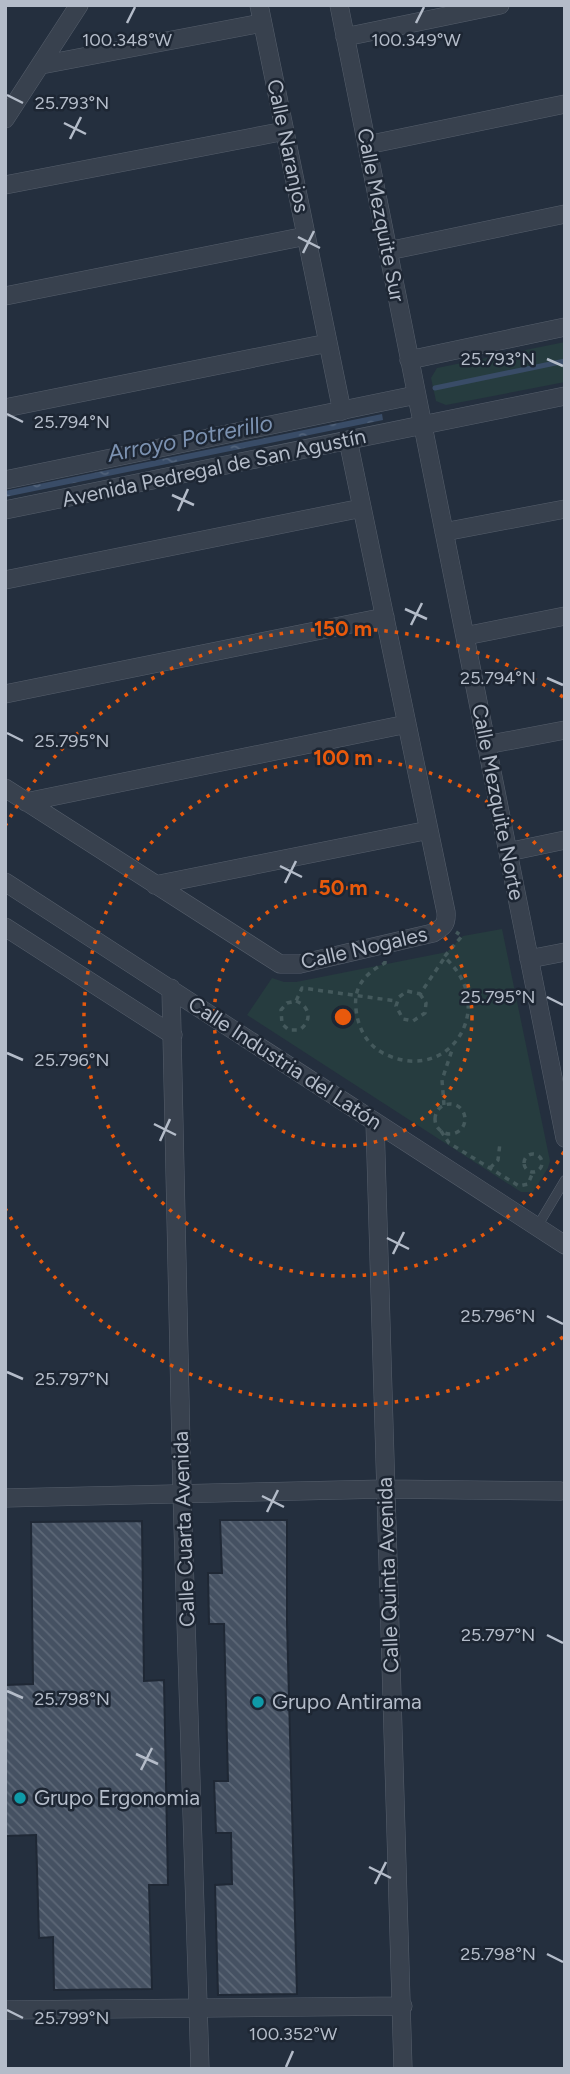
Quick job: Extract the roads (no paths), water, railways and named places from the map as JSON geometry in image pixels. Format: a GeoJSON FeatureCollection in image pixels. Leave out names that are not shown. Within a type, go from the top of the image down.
{"type":"FeatureCollection","features":[{"type":"Feature","properties":{"kind":"street"},"geometry":{"type":"LineString","coordinates":[[5,119],[79,5]]}},
{"type":"Feature","properties":{"kind":"street","name":"Calle Naranjos"},"geometry":{"type":"LineString","coordinates":[[259,5],[342,411]]}},
{"type":"Feature","properties":{"kind":"street","name":"Calle Mezquite Sur"},"geometry":{"type":"LineString","coordinates":[[339,5],[422,425]]}},
{"type":"Feature","properties":{"kind":"street"},"geometry":{"type":"LineString","coordinates":[[345,37],[500,5]]}},
{"type":"Feature","properties":{"kind":"street"},"geometry":{"type":"LineString","coordinates":[[41,65],[262,23]]}},
{"type":"Feature","properties":{"kind":"street"},"geometry":{"type":"LineString","coordinates":[[367,145],[565,104]]}},
{"type":"Feature","properties":{"kind":"street"},"geometry":{"type":"LineString","coordinates":[[5,185],[285,131]]}},
{"type":"Feature","properties":{"kind":"street"},"geometry":{"type":"LineString","coordinates":[[388,251],[565,214]]}},
{"type":"Feature","properties":{"kind":"street"},"geometry":{"type":"LineString","coordinates":[[5,296],[306,236]]}},
{"type":"Feature","properties":{"kind":"street"},"geometry":{"type":"LineString","coordinates":[[409,360],[565,327]]}},
{"type":"Feature","properties":{"kind":"street"},"geometry":{"type":"LineString","coordinates":[[5,408],[328,343]]}},
{"type":"Feature","properties":{"kind":"street","name":"Avenida Pedregal de San Agustín"},"geometry":{"type":"LineString","coordinates":[[5,480],[416,395]]}},
{"type":"Feature","properties":{"kind":"street","name":"Avenida Pedregal de San Agustín"},"geometry":{"type":"LineString","coordinates":[[5,510],[565,397]]}},
{"type":"Feature","properties":{"kind":"street","name":"Calle Mezquite Norte"},"geometry":{"type":"LineString","coordinates":[[422,425],[529,959],[558,1065],[565,1138]]}},
{"type":"Feature","properties":{"kind":"street","name":"Calle Nogales"},"geometry":{"type":"LineString","coordinates":[[5,788],[280,964],[300,964],[433,933],[446,924],[446,912],[348,440]]}},
{"type":"Feature","properties":{"kind":"street"},"geometry":{"type":"LineString","coordinates":[[5,580],[362,508]]}},
{"type":"Feature","properties":{"kind":"street"},"geometry":{"type":"LineString","coordinates":[[444,532],[565,509]]}},
{"type":"Feature","properties":{"kind":"street"},"geometry":{"type":"LineString","coordinates":[[465,636],[565,616]]}},
{"type":"Feature","properties":{"kind":"street"},"geometry":{"type":"LineString","coordinates":[[5,694],[385,617]]}},
{"type":"Feature","properties":{"kind":"street"},"geometry":{"type":"LineString","coordinates":[[26,802],[407,724]]}},
{"type":"Feature","properties":{"kind":"street"},"geometry":{"type":"LineString","coordinates":[[486,745],[565,730]]}},
{"type":"Feature","properties":{"kind":"street"},"geometry":{"type":"LineString","coordinates":[[155,885],[429,830]]}},
{"type":"Feature","properties":{"kind":"street"},"geometry":{"type":"LineString","coordinates":[[508,852],[565,840]]}},
{"type":"Feature","properties":{"kind":"street","name":"Calle Industria del Latón"},"geometry":{"type":"LineString","coordinates":[[5,882],[565,1245]]}},
{"type":"Feature","properties":{"kind":"street","name":"Calle Industria del Latón"},"geometry":{"type":"LineString","coordinates":[[5,928],[173,1035]]}},
{"type":"Feature","properties":{"kind":"street"},"geometry":{"type":"LineString","coordinates":[[529,959],[565,951]]}},
{"type":"Feature","properties":{"kind":"street","name":"Calle Cuarta Avenida"},"geometry":{"type":"LineString","coordinates":[[171,988],[182,1493],[200,2069]]}},
{"type":"Feature","properties":{"kind":"street","name":"Calle Quinta Avenida"},"geometry":{"type":"LineString","coordinates":[[375,1122],[403,2069]]}},
{"type":"Feature","properties":{"kind":"street"},"geometry":{"type":"LineString","coordinates":[[5,1498],[385,1489],[561,1491]]}},
{"type":"Feature","properties":{"kind":"street"},"geometry":{"type":"LineString","coordinates":[[5,2010],[403,2006]]}},
{"type":"Feature","properties":{"kind":"lane"},"geometry":{"type":"LineString","coordinates":[[537,1227],[565,1180]]}},
{"type":"Feature","properties":{"kind":"water"},"geometry":{"type":"Polygon","coordinates":[[[382,414],[383,420],[5,497],[5,491],[382,414]]]}},
{"type":"Feature","properties":{"kind":"waterway","name":"Arroyo Potrerillo"},"geometry":{"type":"LineString","coordinates":[[435,388],[565,361]]}},
{"type":"Feature","properties":{"kind":"place","name":"Grupo Antirama"},"geometry":{"type":"Point","coordinates":[258,1702]}},
{"type":"Feature","properties":{"kind":"place","name":"Grupo Ergonomia"},"geometry":{"type":"Point","coordinates":[20,1798]}}]}
